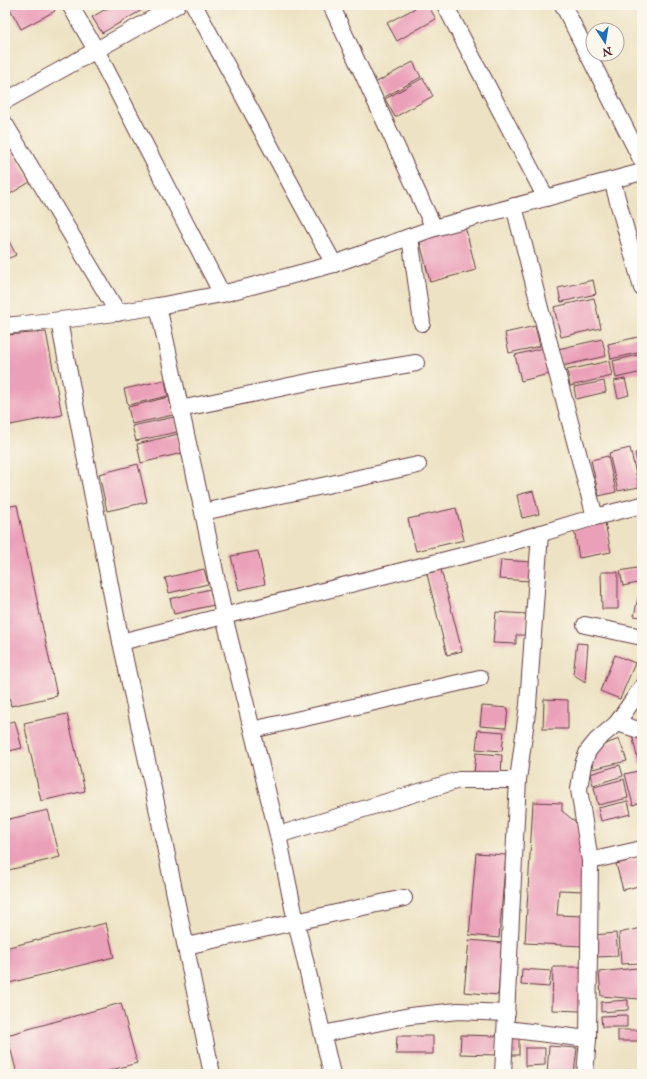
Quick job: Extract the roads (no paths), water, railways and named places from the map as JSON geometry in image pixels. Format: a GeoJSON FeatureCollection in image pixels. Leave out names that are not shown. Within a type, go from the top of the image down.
{"type":"FeatureCollection","features":[{"type":"Feature","properties":{"kind":"street"},"geometry":{"type":"LineString","coordinates":[[70,5],[96,50],[222,294]]}},
{"type":"Feature","properties":{"kind":"street"},"geometry":{"type":"LineString","coordinates":[[5,101],[176,5]]}},
{"type":"Feature","properties":{"kind":"street"},"geometry":{"type":"LineString","coordinates":[[194,5],[334,264]]}},
{"type":"Feature","properties":{"kind":"street"},"geometry":{"type":"LineString","coordinates":[[331,5],[434,228]]}},
{"type":"Feature","properties":{"kind":"street"},"geometry":{"type":"LineString","coordinates":[[445,5],[546,198]]}},
{"type":"Feature","properties":{"kind":"street"},"geometry":{"type":"LineString","coordinates":[[563,5],[642,161]]}},
{"type":"Feature","properties":{"kind":"street"},"geometry":{"type":"LineString","coordinates":[[5,124],[118,313]]}},
{"type":"Feature","properties":{"kind":"street"},"geometry":{"type":"LineString","coordinates":[[5,326],[59,321],[118,313],[222,294],[334,264],[434,228],[642,172]]}},
{"type":"Feature","properties":{"kind":"street"},"geometry":{"type":"LineString","coordinates":[[612,180],[642,288]]}},
{"type":"Feature","properties":{"kind":"street"},"geometry":{"type":"LineString","coordinates":[[514,206],[595,517]]}},
{"type":"Feature","properties":{"kind":"street"},"geometry":{"type":"LineString","coordinates":[[410,237],[422,323]]}},
{"type":"Feature","properties":{"kind":"street"},"geometry":{"type":"LineString","coordinates":[[158,306],[224,616],[278,835],[296,922],[332,1074]]}},
{"type":"Feature","properties":{"kind":"street"},"geometry":{"type":"LineString","coordinates":[[59,321],[121,642],[212,1074]]}},
{"type":"Feature","properties":{"kind":"street"},"geometry":{"type":"LineString","coordinates":[[180,408],[332,377],[416,362]]}},
{"type":"Feature","properties":{"kind":"street"},"geometry":{"type":"LineString","coordinates":[[203,512],[418,465]]}},
{"type":"Feature","properties":{"kind":"street"},"geometry":{"type":"LineString","coordinates":[[121,642],[489,549],[595,517],[642,505]]}},
{"type":"Feature","properties":{"kind":"street"},"geometry":{"type":"LineString","coordinates":[[503,1074],[518,780],[528,705],[540,533]]}},
{"type":"Feature","properties":{"kind":"street"},"geometry":{"type":"LineString","coordinates":[[585,625],[642,637]]}},
{"type":"Feature","properties":{"kind":"street"},"geometry":{"type":"LineString","coordinates":[[252,730],[480,678]]}},
{"type":"Feature","properties":{"kind":"street"},"geometry":{"type":"LineString","coordinates":[[585,1074],[588,1039],[590,861],[579,789],[583,764],[588,751],[597,740],[617,723],[642,687]]}},
{"type":"Feature","properties":{"kind":"street"},"geometry":{"type":"LineString","coordinates":[[617,723],[642,731]]}},
{"type":"Feature","properties":{"kind":"street"},"geometry":{"type":"LineString","coordinates":[[278,835],[459,780],[518,780]]}},
{"type":"Feature","properties":{"kind":"street"},"geometry":{"type":"LineString","coordinates":[[590,861],[642,849]]}},
{"type":"Feature","properties":{"kind":"street"},"geometry":{"type":"LineString","coordinates":[[186,946],[404,898]]}},
{"type":"Feature","properties":{"kind":"street"},"geometry":{"type":"LineString","coordinates":[[323,1034],[410,1016],[458,1011],[588,1039]]}}]}
